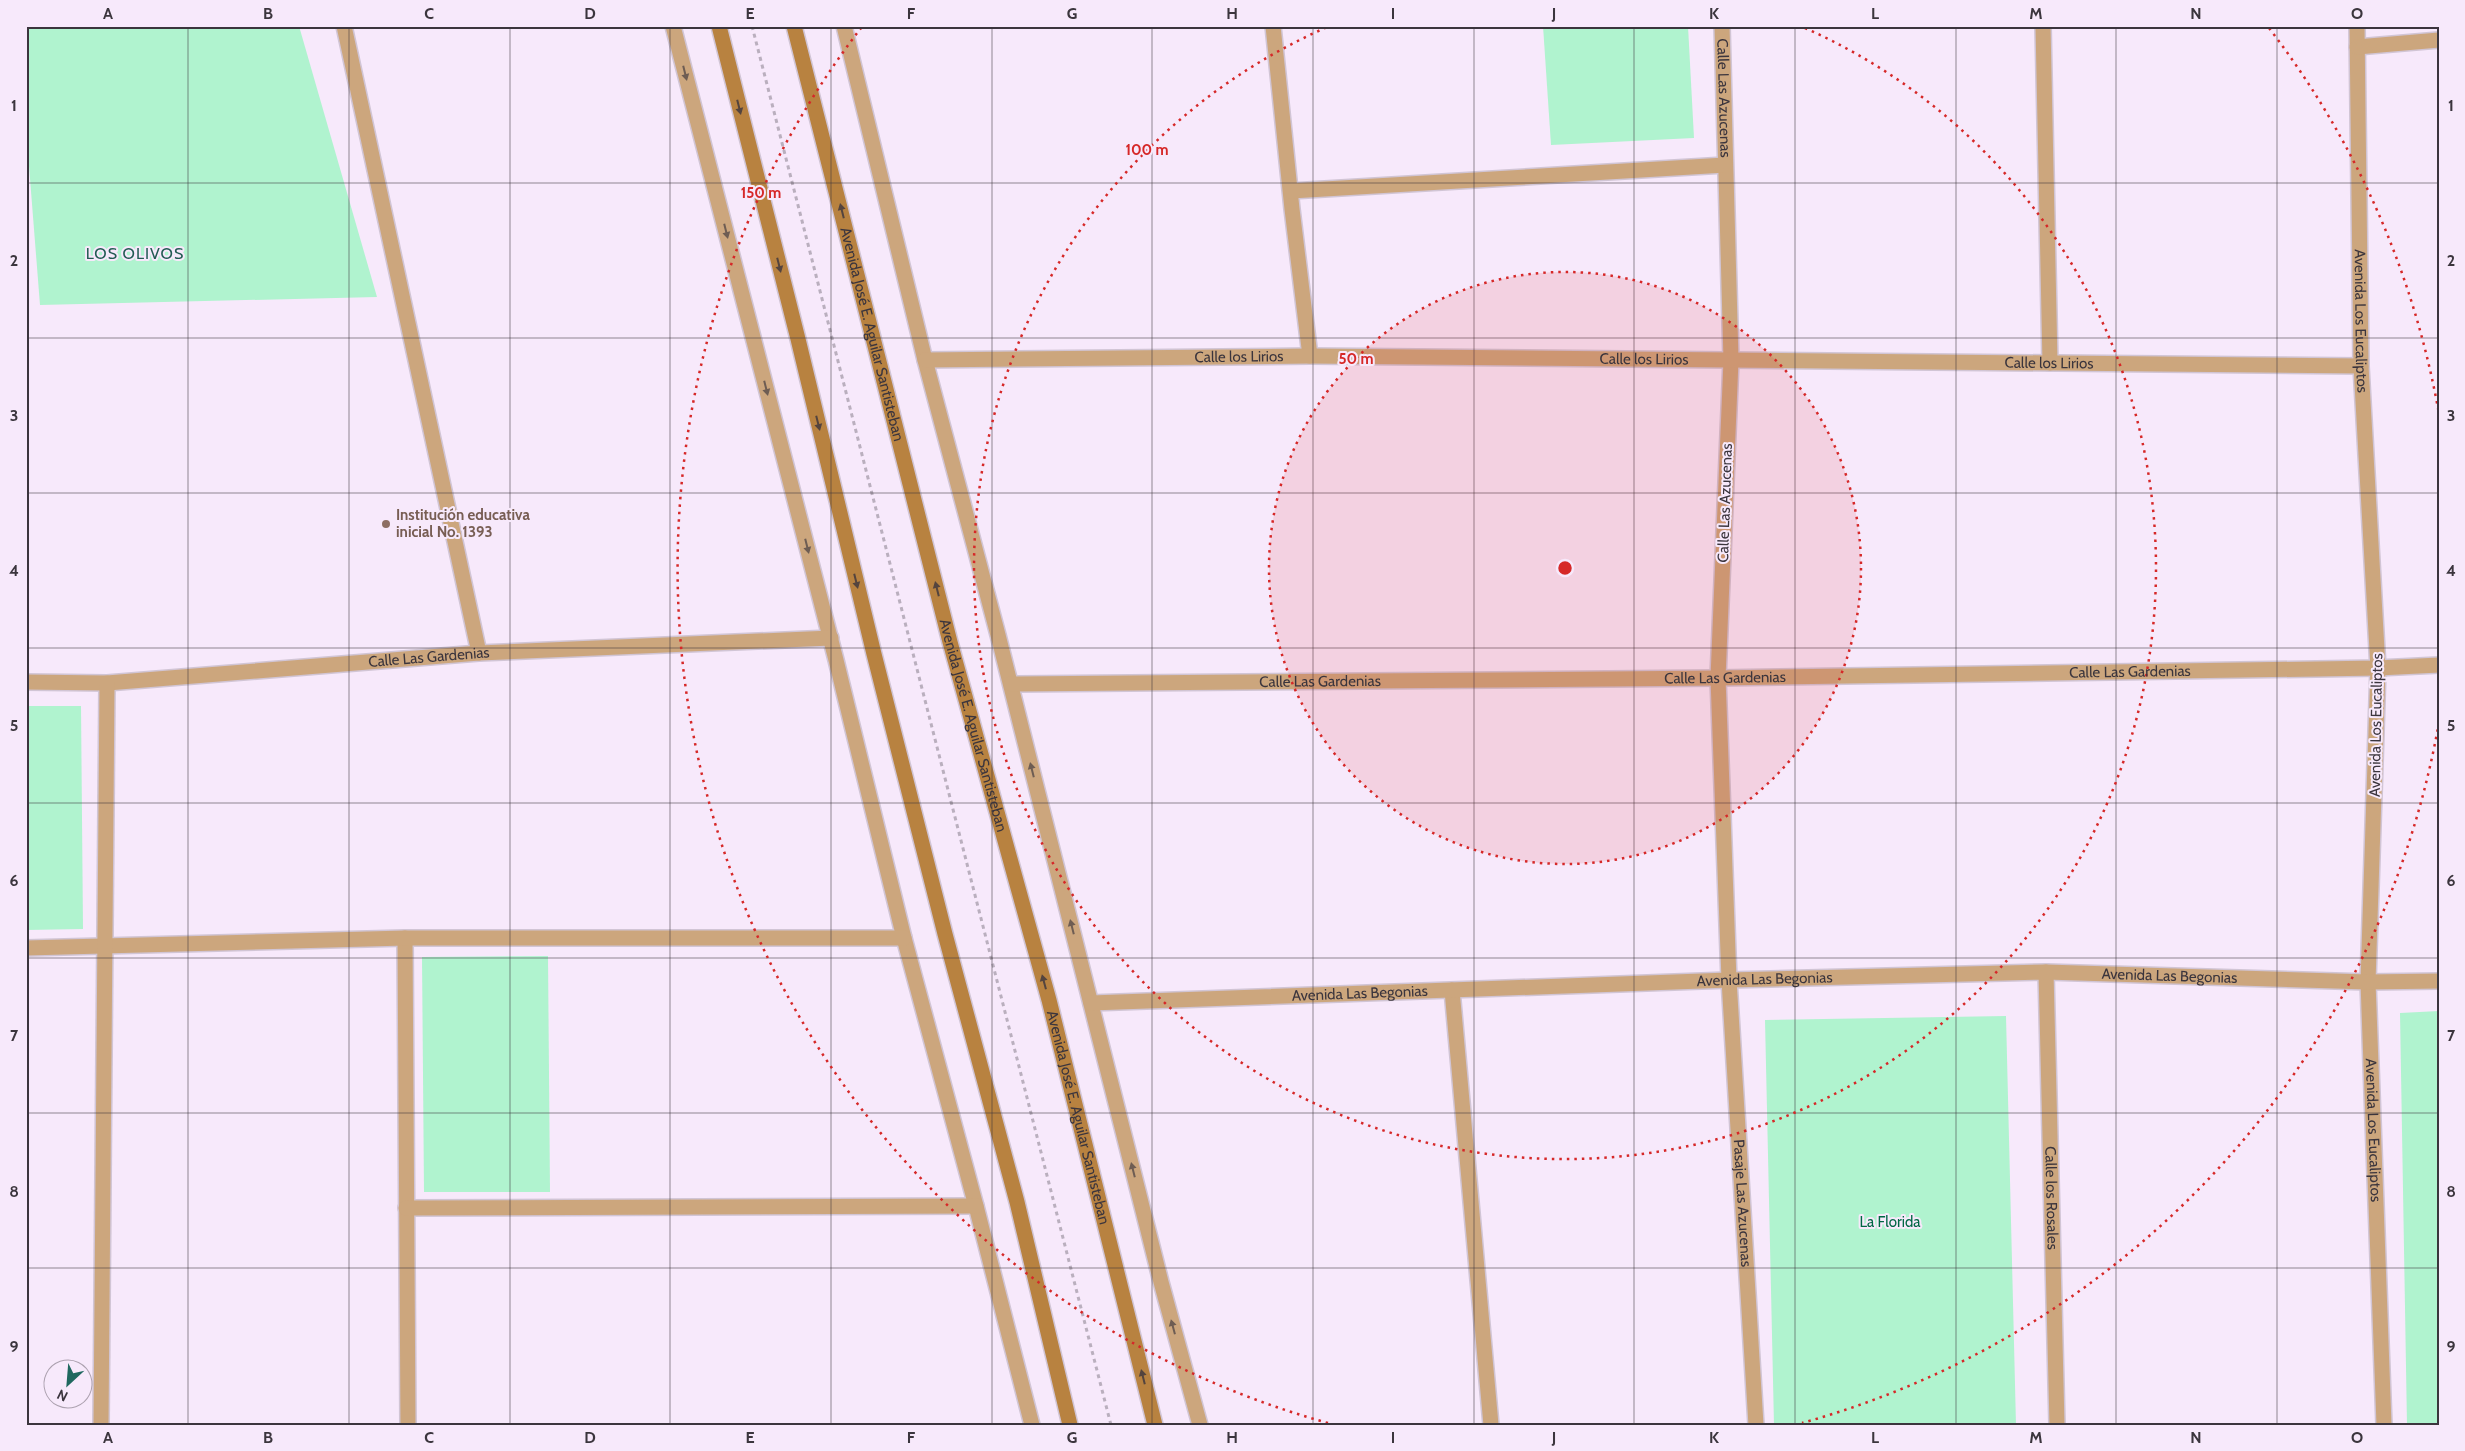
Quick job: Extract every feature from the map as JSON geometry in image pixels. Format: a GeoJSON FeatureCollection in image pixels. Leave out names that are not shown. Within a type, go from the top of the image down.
{"type":"FeatureCollection","features":[{"type":"Feature","properties":{"kind":"main road"},"geometry":{"type":"LineString","coordinates":[[719,26],[874,654],[945,934],[1017,1202],[1070,1425]]}},
{"type":"Feature","properties":{"kind":"main road","name":"Avenida José E. Aguilar Santisteban"},"geometry":{"type":"LineString","coordinates":[[794,26],[950,642],[1049,1000],[1155,1425]]}},
{"type":"Feature","properties":{"kind":"street"},"geometry":{"type":"LineString","coordinates":[[344,26],[479,653]]}},
{"type":"Feature","properties":{"kind":"street"},"geometry":{"type":"LineString","coordinates":[[673,26],[830,638],[904,938],[976,1206],[1032,1425]]}},
{"type":"Feature","properties":{"kind":"street"},"geometry":{"type":"LineString","coordinates":[[844,26],[925,360],[1011,684],[1161,1282],[1200,1425]]}},
{"type":"Feature","properties":{"kind":"street"},"geometry":{"type":"LineString","coordinates":[[1274,26],[1290,191],[1310,356]]}},
{"type":"Feature","properties":{"kind":"street","name":"Calle Las Azucenas"},"geometry":{"type":"LineString","coordinates":[[1722,26],[1732,360],[1718,678],[1729,980]]}},
{"type":"Feature","properties":{"kind":"street"},"geometry":{"type":"LineString","coordinates":[[2043,26],[2050,363]]}},
{"type":"Feature","properties":{"kind":"street","name":"Avenida Los Eucaliptos"},"geometry":{"type":"LineString","coordinates":[[2357,26],[2361,366],[2378,668],[2368,982],[2384,1425]]}},
{"type":"Feature","properties":{"kind":"street"},"geometry":{"type":"LineString","coordinates":[[2357,47],[2439,40]]}},
{"type":"Feature","properties":{"kind":"street"},"geometry":{"type":"LineString","coordinates":[[1290,191],[1725,165]]}},
{"type":"Feature","properties":{"kind":"street","name":"Calle los Lirios"},"geometry":{"type":"LineString","coordinates":[[925,360],[1310,356],[2361,366]]}},
{"type":"Feature","properties":{"kind":"street","name":"Calle Las Gardenias"},"geometry":{"type":"LineString","coordinates":[[26,682],[107,683],[479,653],[830,638]]}},
{"type":"Feature","properties":{"kind":"street","name":"Calle Las Gardenias"},"geometry":{"type":"LineString","coordinates":[[1011,684],[1718,678],[2378,668],[2439,665]]}},
{"type":"Feature","properties":{"kind":"street"},"geometry":{"type":"LineString","coordinates":[[100,1425],[107,683]]}},
{"type":"Feature","properties":{"kind":"street"},"geometry":{"type":"LineString","coordinates":[[26,948],[405,938],[904,938]]}},
{"type":"Feature","properties":{"kind":"street"},"geometry":{"type":"LineString","coordinates":[[405,938],[408,1425]]}},
{"type":"Feature","properties":{"kind":"street","name":"Avenida Las Begonias"},"geometry":{"type":"LineString","coordinates":[[1091,1003],[1729,980],[2046,972],[2368,982],[2439,981]]}},
{"type":"Feature","properties":{"kind":"street","name":"Calle los Rosales"},"geometry":{"type":"LineString","coordinates":[[2046,972],[2057,1425]]}},
{"type":"Feature","properties":{"kind":"street","name":"Pasaje Las Azucenas"},"geometry":{"type":"LineString","coordinates":[[1729,980],[1756,1425]]}},
{"type":"Feature","properties":{"kind":"street"},"geometry":{"type":"LineString","coordinates":[[1452,990],[1491,1425]]}},
{"type":"Feature","properties":{"kind":"street"},"geometry":{"type":"LineString","coordinates":[[406,1208],[976,1206]]}},
{"type":"Feature","properties":{"kind":"path"},"geometry":{"type":"LineString","coordinates":[[752,26],[1111,1425]]}},
{"type":"Feature","properties":{"kind":"green space"},"geometry":{"type":"Polygon","coordinates":[[[26,26],[299,26],[377,297],[40,305],[26,128],[26,26]]]}},
{"type":"Feature","properties":{"kind":"green space"},"geometry":{"type":"Polygon","coordinates":[[[1543,26],[1688,26],[1694,138],[1551,145],[1543,26]]]}},
{"type":"Feature","properties":{"kind":"green space"},"geometry":{"type":"Polygon","coordinates":[[[26,706],[81,706],[83,929],[26,930],[26,706]]]}},
{"type":"Feature","properties":{"kind":"green space"},"geometry":{"type":"Polygon","coordinates":[[[548,956],[550,1192],[424,1192],[422,957],[548,956]]]}},
{"type":"Feature","properties":{"kind":"green space"},"geometry":{"type":"Polygon","coordinates":[[[2439,1011],[2439,1425],[2407,1425],[2400,1013],[2439,1011]]]}},
{"type":"Feature","properties":{"kind":"green space","name":"La Florida"},"geometry":{"type":"Polygon","coordinates":[[[2006,1016],[2016,1425],[1774,1425],[1765,1020],[2006,1016]]]}},
{"type":"Feature","properties":{"kind":"place","name":"Institución educativa inicial No. 1393"},"geometry":{"type":"Point","coordinates":[386,524]}},
{"type":"Feature","properties":{"kind":"district","name":"LOS OLIVOS"},"geometry":{"type":"Point","coordinates":[135,253]}}]}
